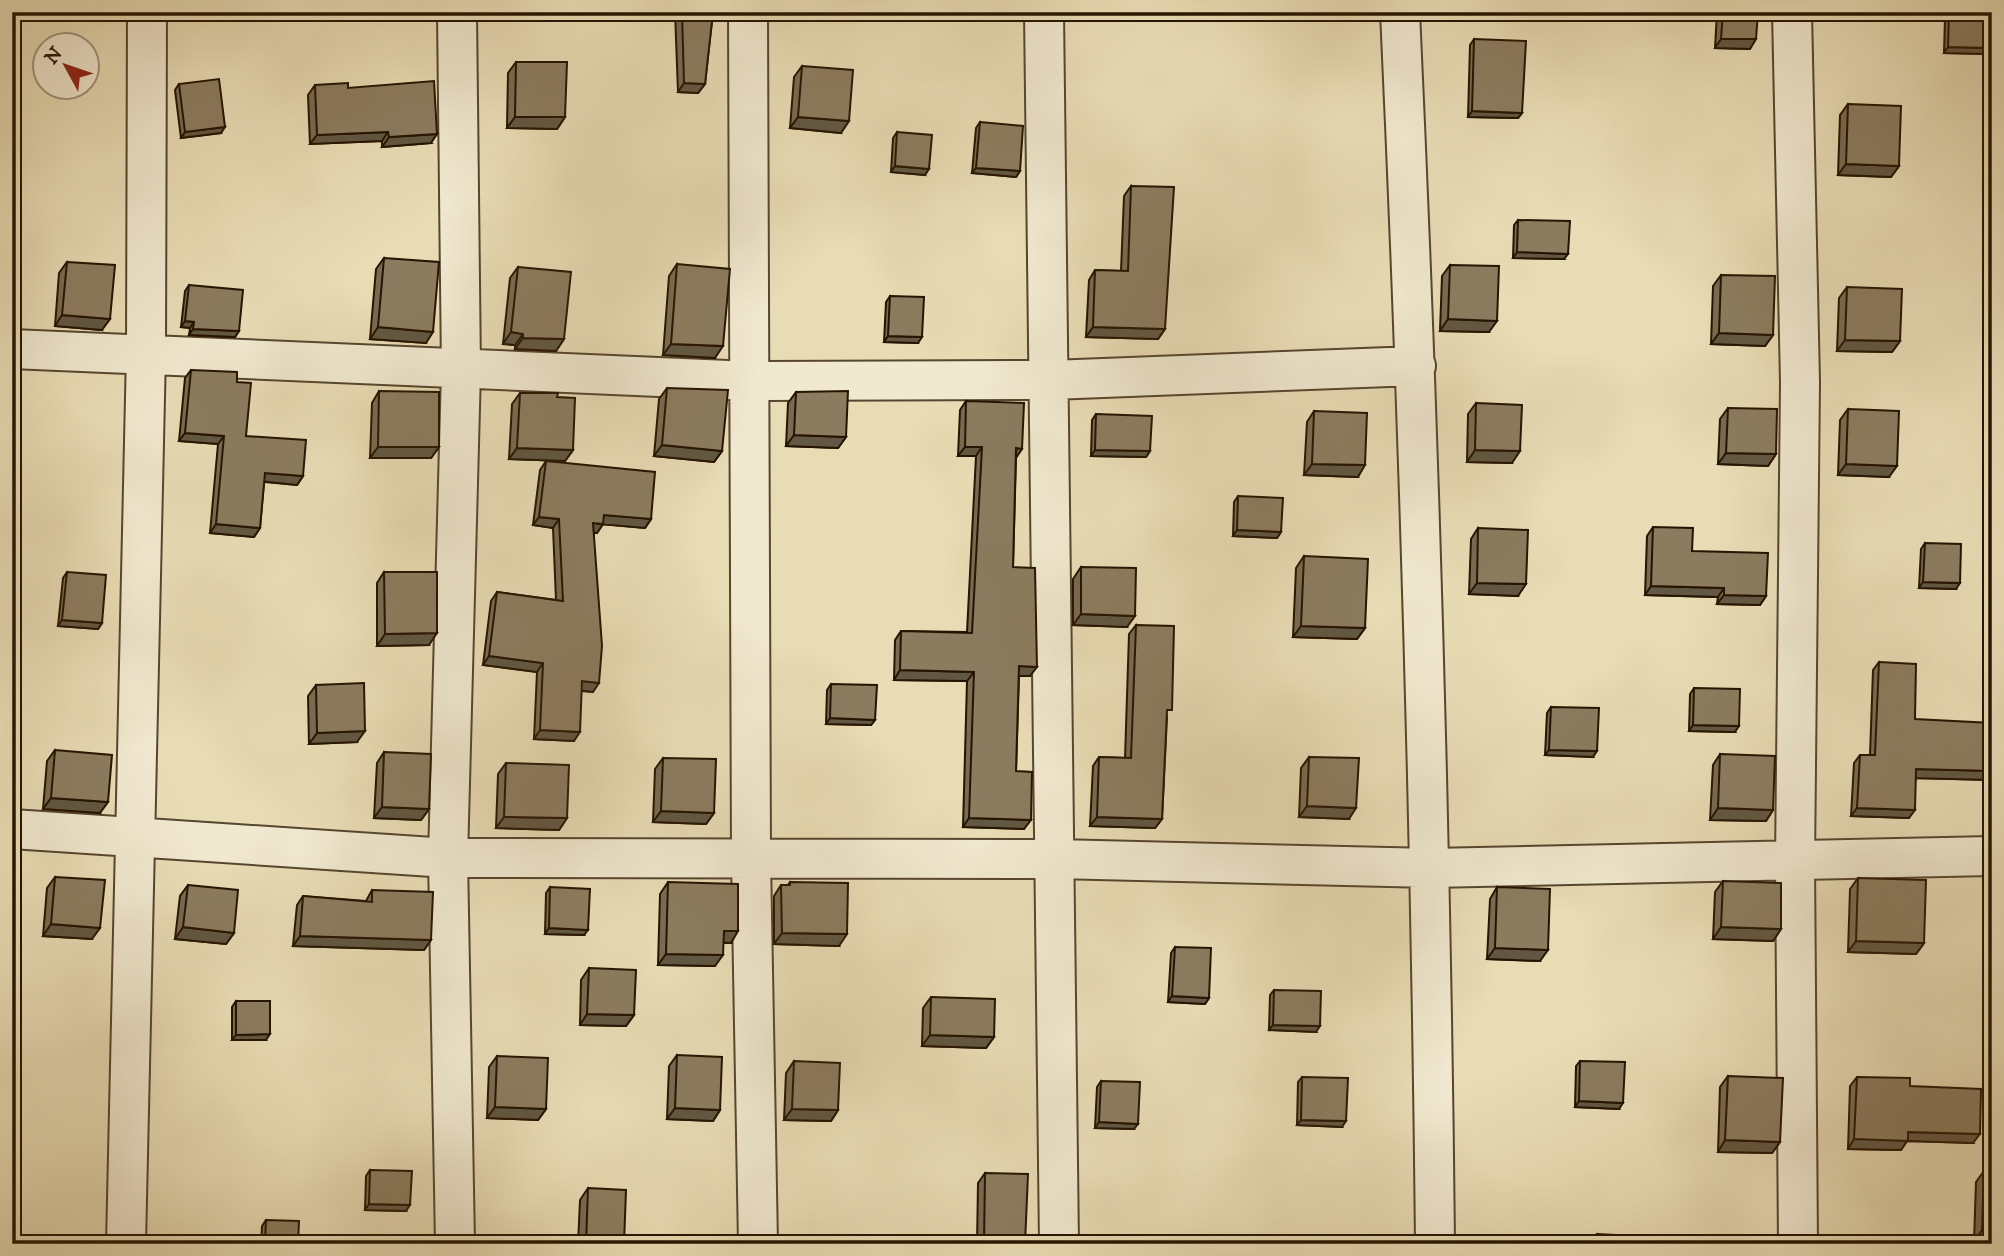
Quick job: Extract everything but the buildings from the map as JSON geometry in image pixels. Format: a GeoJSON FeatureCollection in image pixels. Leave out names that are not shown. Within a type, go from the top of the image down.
{"type":"FeatureCollection","features":[{"type":"Feature","properties":{"kind":"street"},"geometry":{"type":"LineString","coordinates":[[127,1244],[146,353],[147,12]]}},
{"type":"Feature","properties":{"kind":"street"},"geometry":{"type":"LineString","coordinates":[[455,1244],[448,858],[461,370],[457,12]]}},
{"type":"Feature","properties":{"kind":"street"},"geometry":{"type":"LineString","coordinates":[[748,12],[751,860],[758,1244]]}},
{"type":"Feature","properties":{"kind":"street"},"geometry":{"type":"LineString","coordinates":[[1044,12],[1051,380],[1059,1244]]}},
{"type":"Feature","properties":{"kind":"street"},"geometry":{"type":"LineString","coordinates":[[1400,12],[1416,366],[1431,868],[1435,1244]]}},
{"type":"Feature","properties":{"kind":"street"},"geometry":{"type":"LineString","coordinates":[[1792,12],[1800,382],[1795,862],[1798,1244]]}},
{"type":"Feature","properties":{"kind":"street"},"geometry":{"type":"LineString","coordinates":[[12,349],[751,381],[1051,380],[1416,366]]}},
{"type":"Feature","properties":{"kind":"street"},"geometry":{"type":"LineString","coordinates":[[12,829],[448,858],[1056,859],[1431,868],[1992,856]]}}]}
